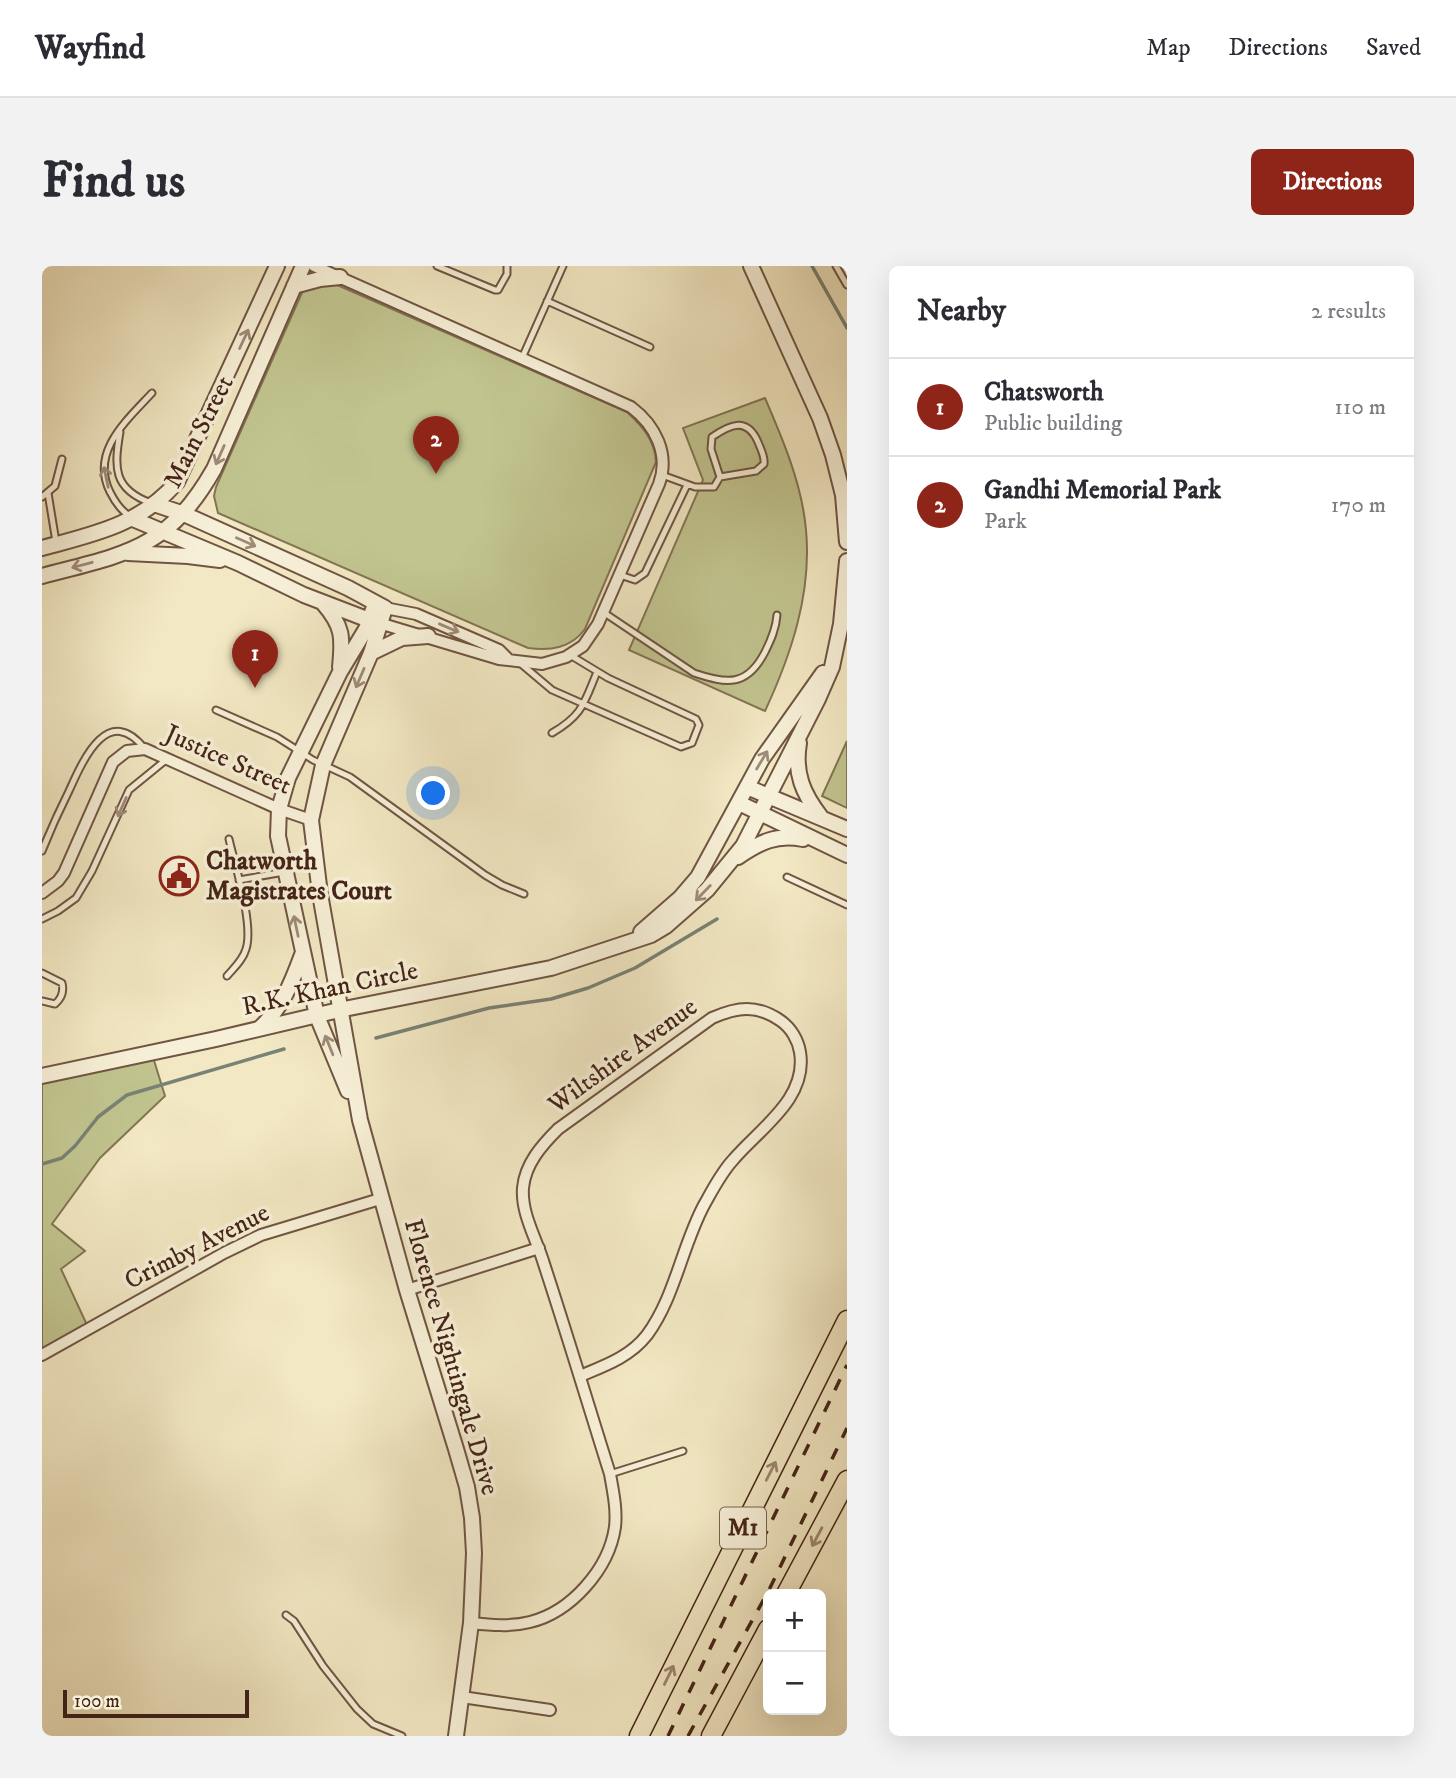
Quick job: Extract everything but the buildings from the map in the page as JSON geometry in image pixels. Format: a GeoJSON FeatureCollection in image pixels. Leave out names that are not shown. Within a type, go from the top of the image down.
{"type":"FeatureCollection","features":[{"type":"Feature","properties":{"kind":"highway"},"geometry":{"type":"LineString","coordinates":[[833,1350],[847,1309]]}},
{"type":"Feature","properties":{"kind":"highway","name":"M1"},"geometry":{"type":"LineString","coordinates":[[639,1736],[847,1320]]}},
{"type":"Feature","properties":{"kind":"highway"},"geometry":{"type":"LineString","coordinates":[[789,1589],[847,1480]]}},
{"type":"Feature","properties":{"kind":"highway"},"geometry":{"type":"LineString","coordinates":[[711,1736],[763,1638]]}},
{"type":"Feature","properties":{"kind":"street","name":"Main Street"},"geometry":{"type":"LineString","coordinates":[[49,546],[102,532],[133,519],[169,491],[184,470],[277,266]]}},
{"type":"Feature","properties":{"kind":"street","name":"Main Street"},"geometry":{"type":"LineString","coordinates":[[42,576],[128,553],[165,531],[184,514],[214,470],[303,266]]}},
{"type":"Feature","properties":{"kind":"street"},"geometry":{"type":"LineString","coordinates":[[133,519],[374,622],[485,655],[520,663],[542,664],[559,661],[583,646],[591,636],[662,475],[659,442],[642,416],[615,399],[314,266]]}},
{"type":"Feature","properties":{"kind":"street"},"geometry":{"type":"LineString","coordinates":[[751,266],[820,418],[833,454],[843,495],[847,542]]}},
{"type":"Feature","properties":{"kind":"street"},"geometry":{"type":"LineString","coordinates":[[294,286],[340,277]]}},
{"type":"Feature","properties":{"kind":"street"},"geometry":{"type":"LineString","coordinates":[[154,504],[184,514],[348,588],[380,606],[416,614],[499,650],[508,659]]}},
{"type":"Feature","properties":{"kind":"street"},"geometry":{"type":"LineString","coordinates":[[128,553],[188,556],[238,563]]}},
{"type":"Feature","properties":{"kind":"street","name":"R.K. Khan Circle"},"geometry":{"type":"LineString","coordinates":[[626,943],[654,923],[690,888],[708,861],[762,758],[818,680],[834,651],[844,624],[847,561]]}},
{"type":"Feature","properties":{"kind":"street"},"geometry":{"type":"LineString","coordinates":[[323,602],[335,617],[343,637],[340,672]]}},
{"type":"Feature","properties":{"kind":"street"},"geometry":{"type":"LineString","coordinates":[[374,622],[380,606]]}},
{"type":"Feature","properties":{"kind":"street","name":"Florence Nightingale Drive"},"geometry":{"type":"LineString","coordinates":[[374,622],[371,653],[317,784],[311,820],[313,849],[360,1120],[380,1199],[467,1487],[472,1518],[474,1553],[471,1623],[456,1736]]}},
{"type":"Feature","properties":{"kind":"street","name":"Florence Nightingale Drive"},"geometry":{"type":"LineString","coordinates":[[360,1120],[317,1016],[278,836],[279,809],[288,778],[340,672],[374,622]]}},
{"type":"Feature","properties":{"kind":"street"},"geometry":{"type":"LineString","coordinates":[[371,653],[402,638],[428,636]]}},
{"type":"Feature","properties":{"kind":"street","name":"R.K. Khan Circle"},"geometry":{"type":"LineString","coordinates":[[42,1076],[339,1010],[551,968],[626,943],[666,926],[707,890],[732,861],[769,797],[826,683],[834,651]]}},
{"type":"Feature","properties":{"kind":"street"},"geometry":{"type":"LineString","coordinates":[[800,734],[798,773],[808,801],[821,817]]}},
{"type":"Feature","properties":{"kind":"street","name":"Justice Street"},"geometry":{"type":"LineString","coordinates":[[42,893],[64,873],[113,762],[127,751],[145,749],[279,809],[311,820]]}},
{"type":"Feature","properties":{"kind":"street"},"geometry":{"type":"LineString","coordinates":[[747,787],[847,829]]}},
{"type":"Feature","properties":{"kind":"street"},"geometry":{"type":"LineString","coordinates":[[739,803],[847,855]]}},
{"type":"Feature","properties":{"kind":"street"},"geometry":{"type":"LineString","coordinates":[[732,861],[759,842],[778,837],[818,842]]}},
{"type":"Feature","properties":{"kind":"street"},"geometry":{"type":"LineString","coordinates":[[259,1029],[271,1019],[287,993],[302,955]]}},
{"type":"Feature","properties":{"kind":"street","name":"Wiltshire Avenue"},"geometry":{"type":"LineString","coordinates":[[471,1623],[502,1626],[529,1623],[552,1613],[584,1588],[609,1550],[615,1527],[615,1499],[610,1474],[540,1248],[523,1204],[523,1185],[530,1164],[542,1144],[558,1129],[712,1018],[733,1009],[748,1008],[785,1023],[799,1044],[801,1058],[797,1083],[790,1098],[723,1173],[693,1226],[673,1284],[646,1336],[631,1351],[610,1364],[580,1376]]}},
{"type":"Feature","properties":{"kind":"street","name":"Crimby Avenue"},"geometry":{"type":"LineString","coordinates":[[42,1355],[261,1235],[380,1199]]}},
{"type":"Feature","properties":{"kind":"street"},"geometry":{"type":"LineString","coordinates":[[407,1290],[540,1248]]}},
{"type":"Feature","properties":{"kind":"street"},"geometry":{"type":"LineString","coordinates":[[462,1697],[550,1710]]}},
{"type":"Feature","properties":{"kind":"lane"},"geometry":{"type":"LineString","coordinates":[[438,266],[495,290],[504,283],[507,266]]}},
{"type":"Feature","properties":{"kind":"lane"},"geometry":{"type":"LineString","coordinates":[[522,358],[563,266]]}},
{"type":"Feature","properties":{"kind":"lane"},"geometry":{"type":"LineString","coordinates":[[836,266],[847,285]]}},
{"type":"Feature","properties":{"kind":"lane"},"geometry":{"type":"LineString","coordinates":[[547,301],[650,347]]}},
{"type":"Feature","properties":{"kind":"lane"},"geometry":{"type":"LineString","coordinates":[[133,519],[122,511],[113,498],[103,470],[107,449],[120,429],[152,393]]}},
{"type":"Feature","properties":{"kind":"lane"},"geometry":{"type":"LineString","coordinates":[[662,475],[702,488],[713,487],[720,477],[755,471],[764,464],[764,457],[754,433],[748,426],[736,425],[712,438],[710,449],[720,477]]}},
{"type":"Feature","properties":{"kind":"lane"},"geometry":{"type":"LineString","coordinates":[[120,429],[116,460],[120,480],[130,492],[154,504]]}},
{"type":"Feature","properties":{"kind":"lane"},"geometry":{"type":"LineString","coordinates":[[49,546],[45,495],[58,479],[62,459]]}},
{"type":"Feature","properties":{"kind":"lane"},"geometry":{"type":"LineString","coordinates":[[620,575],[635,580],[645,573],[687,485]]}},
{"type":"Feature","properties":{"kind":"lane"},"geometry":{"type":"LineString","coordinates":[[603,612],[694,673],[733,681],[749,674],[762,659],[774,633],[777,615]]}},
{"type":"Feature","properties":{"kind":"lane"},"geometry":{"type":"LineString","coordinates":[[520,663],[552,690],[681,747],[689,746],[699,725],[696,719],[597,672],[570,654]]}},
{"type":"Feature","properties":{"kind":"lane"},"geometry":{"type":"LineString","coordinates":[[552,733],[574,720],[584,704],[597,672]]}},
{"type":"Feature","properties":{"kind":"lane"},"geometry":{"type":"LineString","coordinates":[[216,710],[277,737],[323,765],[350,776],[485,875],[524,894]]}},
{"type":"Feature","properties":{"kind":"lane"},"geometry":{"type":"LineString","coordinates":[[42,851],[82,762],[100,738],[114,731],[121,731],[132,736],[145,749]]}},
{"type":"Feature","properties":{"kind":"lane"},"geometry":{"type":"LineString","coordinates":[[42,919],[76,898],[92,871],[129,790],[167,759]]}},
{"type":"Feature","properties":{"kind":"lane"},"geometry":{"type":"LineString","coordinates":[[227,976],[247,948],[248,931],[229,839]]}},
{"type":"Feature","properties":{"kind":"lane"},"geometry":{"type":"LineString","coordinates":[[239,880],[285,872]]}},
{"type":"Feature","properties":{"kind":"lane"},"geometry":{"type":"LineString","coordinates":[[787,877],[846,902]]}},
{"type":"Feature","properties":{"kind":"lane"},"geometry":{"type":"LineString","coordinates":[[42,973],[62,983],[63,988],[62,996],[55,1004],[42,1001]]}},
{"type":"Feature","properties":{"kind":"lane"},"geometry":{"type":"LineString","coordinates":[[610,1474],[683,1451]]}},
{"type":"Feature","properties":{"kind":"lane"},"geometry":{"type":"LineString","coordinates":[[286,1615],[294,1620],[323,1666],[357,1709],[373,1724],[402,1736]]}},
{"type":"Feature","properties":{"kind":"green space"},"geometry":{"type":"Polygon","coordinates":[[[335,284],[627,412],[647,434],[656,462],[585,629],[567,644],[545,649],[528,648],[218,513],[214,496],[216,487],[304,288],[335,284]]]}},
{"type":"Feature","properties":{"kind":"green space"},"geometry":{"type":"Polygon","coordinates":[[[765,398],[796,479],[804,513],[807,554],[798,623],[765,711],[629,650],[703,480],[683,428],[765,398]]]}},
{"type":"Feature","properties":{"kind":"green space"},"geometry":{"type":"Polygon","coordinates":[[[847,741],[847,808],[822,796],[847,741]]]}},
{"type":"Feature","properties":{"kind":"green space"},"geometry":{"type":"Polygon","coordinates":[[[152,1054],[165,1096],[100,1158],[52,1224],[85,1251],[61,1269],[88,1327],[42,1353],[42,1078],[152,1054]]]}},
{"type":"Feature","properties":{"kind":"waterway"},"geometry":{"type":"LineString","coordinates":[[812,266],[847,328]]}},
{"type":"Feature","properties":{"kind":"waterway"},"geometry":{"type":"LineString","coordinates":[[376,1038],[489,1008],[551,999],[588,988],[635,968],[717,919]]}},
{"type":"Feature","properties":{"kind":"waterway"},"geometry":{"type":"LineString","coordinates":[[42,1164],[62,1158],[98,1117],[127,1095],[284,1049]]}},
{"type":"Feature","properties":{"kind":"railway"},"geometry":{"type":"LineString","coordinates":[[668,1736],[847,1365]]}},
{"type":"Feature","properties":{"kind":"railway"},"geometry":{"type":"LineString","coordinates":[[688,1736],[769,1590],[847,1428]]}},
{"type":"Feature","properties":{"kind":"place","name":"Gandhi Memorial Park"},"geometry":{"type":"Point","coordinates":[436,474]}},
{"type":"Feature","properties":{"kind":"place","name":"Chatsworth"},"geometry":{"type":"Point","coordinates":[255,688]}},
{"type":"Feature","properties":{"kind":"place","name":"Chatworth Magistrates Court"},"geometry":{"type":"Point","coordinates":[179,876]}}]}
